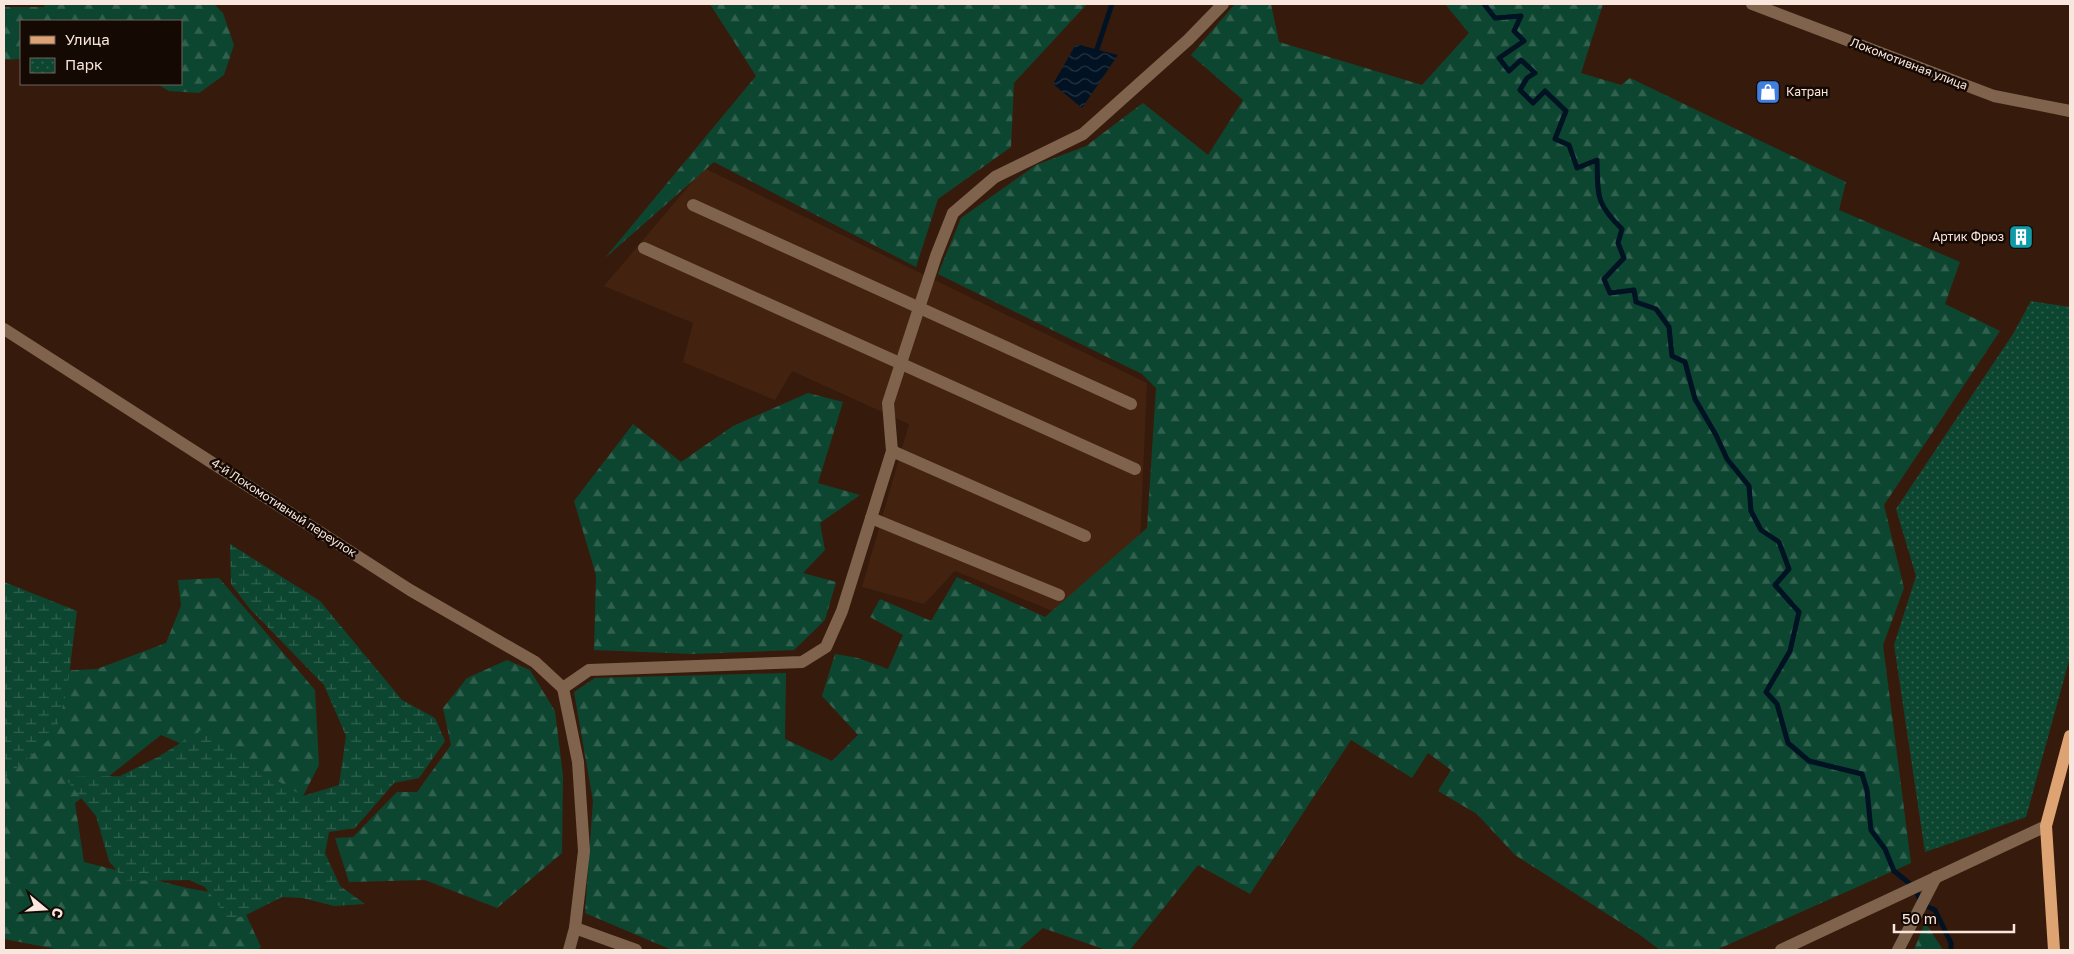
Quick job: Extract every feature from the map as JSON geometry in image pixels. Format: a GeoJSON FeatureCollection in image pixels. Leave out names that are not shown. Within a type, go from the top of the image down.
{"type":"FeatureCollection","features":[{"type":"Feature","properties":{"kind":"main road"},"geometry":{"type":"LineString","coordinates":[[2054,950],[2046,826],[2070,736]]}},
{"type":"Feature","properties":{"kind":"street"},"geometry":{"type":"LineString","coordinates":[[569,950],[574,928],[584,851],[578,762],[563,688],[589,670],[802,662],[826,647],[842,611],[892,451],[888,404],[936,256],[953,213],[996,178],[1083,134],[1188,40],[1223,4]]}},
{"type":"Feature","properties":{"kind":"street","name":"Локомотивная улица"},"geometry":{"type":"LineString","coordinates":[[1752,4],[1994,96],[2070,111]]}},
{"type":"Feature","properties":{"kind":"street"},"geometry":{"type":"LineString","coordinates":[[693,205],[1131,404]]}},
{"type":"Feature","properties":{"kind":"street"},"geometry":{"type":"LineString","coordinates":[[644,248],[1135,469]]}},
{"type":"Feature","properties":{"kind":"street","name":"4-й Локомотивный переулок"},"geometry":{"type":"LineString","coordinates":[[4,328],[410,590],[535,662],[563,688]]}},
{"type":"Feature","properties":{"kind":"street"},"geometry":{"type":"LineString","coordinates":[[892,451],[1085,536]]}},
{"type":"Feature","properties":{"kind":"street"},"geometry":{"type":"LineString","coordinates":[[871,518],[1059,595]]}},
{"type":"Feature","properties":{"kind":"street"},"geometry":{"type":"LineString","coordinates":[[1781,950],[2046,826]]}},
{"type":"Feature","properties":{"kind":"street"},"geometry":{"type":"LineString","coordinates":[[1898,950],[1936,877]]}},
{"type":"Feature","properties":{"kind":"street"},"geometry":{"type":"LineString","coordinates":[[574,928],[636,950]]}},
{"type":"Feature","properties":{"kind":"shaded area"},"geometry":{"type":"Polygon","coordinates":[[[704,168],[1147,383],[1140,541],[1060,614],[955,571],[924,604],[862,587],[909,424],[792,371],[775,400],[683,362],[693,323],[604,286],[704,168]]]}},
{"type":"Feature","properties":{"kind":"green space"},"geometry":{"type":"Polygon","coordinates":[[[47,4],[214,4],[223,13],[234,45],[224,75],[199,93],[169,91],[159,85],[182,85],[182,20],[20,20],[20,59],[4,60],[4,7],[43,7],[47,4]]]}},
{"type":"Feature","properties":{"kind":"green space"},"geometry":{"type":"Polygon","coordinates":[[[710,4],[1087,4],[1014,83],[1011,147],[938,199],[916,267],[714,162],[605,258],[756,76],[710,4]]]}},
{"type":"Feature","properties":{"kind":"green space"},"geometry":{"type":"Polygon","coordinates":[[[1235,4],[1271,4],[1279,42],[1422,85],[1469,33],[1445,4],[1603,4],[1581,73],[1621,85],[1630,78],[1846,182],[1839,210],[1960,262],[1945,304],[2000,331],[1884,505],[1904,588],[1883,645],[1911,863],[1716,950],[1660,950],[1640,935],[1515,855],[1477,814],[1438,791],[1451,770],[1428,753],[1412,778],[1351,740],[1250,894],[1198,865],[1130,950],[1106,950],[1043,928],[1018,950],[672,950],[585,913],[593,801],[574,692],[595,678],[786,673],[785,739],[832,761],[858,735],[822,696],[835,654],[858,658],[888,669],[903,635],[870,617],[880,599],[931,621],[957,577],[1045,617],[1147,528],[1156,388],[1142,374],[938,274],[961,218],[1036,165],[1086,146],[1143,103],[1208,155],[1243,100],[1191,55],[1235,4]]]}},
{"type":"Feature","properties":{"kind":"green space"},"geometry":{"type":"Polygon","coordinates":[[[2031,301],[2070,307],[2070,657],[2026,817],[1925,852],[1894,645],[1916,576],[1896,509],[2013,334],[2031,301]]]}},
{"type":"Feature","properties":{"kind":"green space"},"geometry":{"type":"Polygon","coordinates":[[[808,393],[843,402],[818,483],[860,495],[820,523],[825,550],[803,573],[836,582],[825,620],[794,650],[692,654],[594,650],[596,575],[574,501],[633,424],[681,462],[733,426],[808,393]]]}},
{"type":"Feature","properties":{"kind":"green space"},"geometry":{"type":"Polygon","coordinates":[[[230,544],[320,601],[402,700],[435,718],[445,741],[419,778],[394,783],[355,828],[329,832],[325,853],[340,886],[365,904],[334,906],[303,898],[282,897],[244,916],[229,920],[205,887],[189,880],[125,881],[109,861],[96,816],[64,777],[120,776],[158,757],[201,730],[246,762],[303,796],[339,785],[346,736],[324,685],[250,609],[231,584],[230,544]]]}},
{"type":"Feature","properties":{"kind":"green space"},"geometry":{"type":"Polygon","coordinates":[[[219,578],[315,690],[319,765],[303,796],[161,735],[75,803],[84,862],[187,888],[238,897],[261,947],[258,950],[61,950],[4,939],[4,706],[36,672],[97,669],[166,643],[181,606],[178,580],[219,578]]]}},
{"type":"Feature","properties":{"kind":"green space"},"geometry":{"type":"Polygon","coordinates":[[[4,582],[77,611],[67,691],[55,734],[4,779],[4,582]]]}},
{"type":"Feature","properties":{"kind":"green space"},"geometry":{"type":"Polygon","coordinates":[[[507,660],[530,670],[555,711],[563,776],[562,853],[497,908],[425,880],[349,882],[335,838],[353,837],[397,792],[417,792],[451,745],[443,708],[467,678],[507,660]]]}},
{"type":"Feature","properties":{"kind":"green space"},"geometry":{"type":"Polygon","coordinates":[[[1925,922],[1943,950],[1914,950],[1925,922]]]}},
{"type":"Feature","properties":{"kind":"water"},"geometry":{"type":"Polygon","coordinates":[[[1076,44],[1118,55],[1082,108],[1053,84],[1076,44]]]}},
{"type":"Feature","properties":{"kind":"waterway"},"geometry":{"type":"LineString","coordinates":[[1097,49],[1112,4]]}},
{"type":"Feature","properties":{"kind":"waterway"},"geometry":{"type":"LineString","coordinates":[[1484,4],[1495,18],[1521,16],[1514,31],[1524,41],[1499,58],[1509,71],[1521,60],[1535,73],[1527,78],[1520,90],[1533,103],[1545,91],[1566,111],[1555,139],[1569,145],[1577,168],[1597,160],[1598,190],[1602,205],[1622,229],[1618,243],[1624,258],[1604,279],[1610,293],[1634,290],[1636,302],[1656,309],[1669,327],[1672,356],[1685,362],[1695,399],[1716,435],[1727,459],[1749,486],[1751,511],[1761,530],[1779,542],[1789,569],[1775,585],[1799,612],[1790,651],[1766,692],[1777,704],[1788,743],[1809,761],[1862,774],[1867,790],[1871,830],[1885,849],[1894,871],[1914,887],[1922,904],[1935,910],[1951,943],[1951,950]]}},
{"type":"Feature","properties":{"kind":"place","name":"Катран"},"geometry":{"type":"Point","coordinates":[1768,92]}},
{"type":"Feature","properties":{"kind":"place","name":"Артик Фрюз"},"geometry":{"type":"Point","coordinates":[2021,237]}}]}
